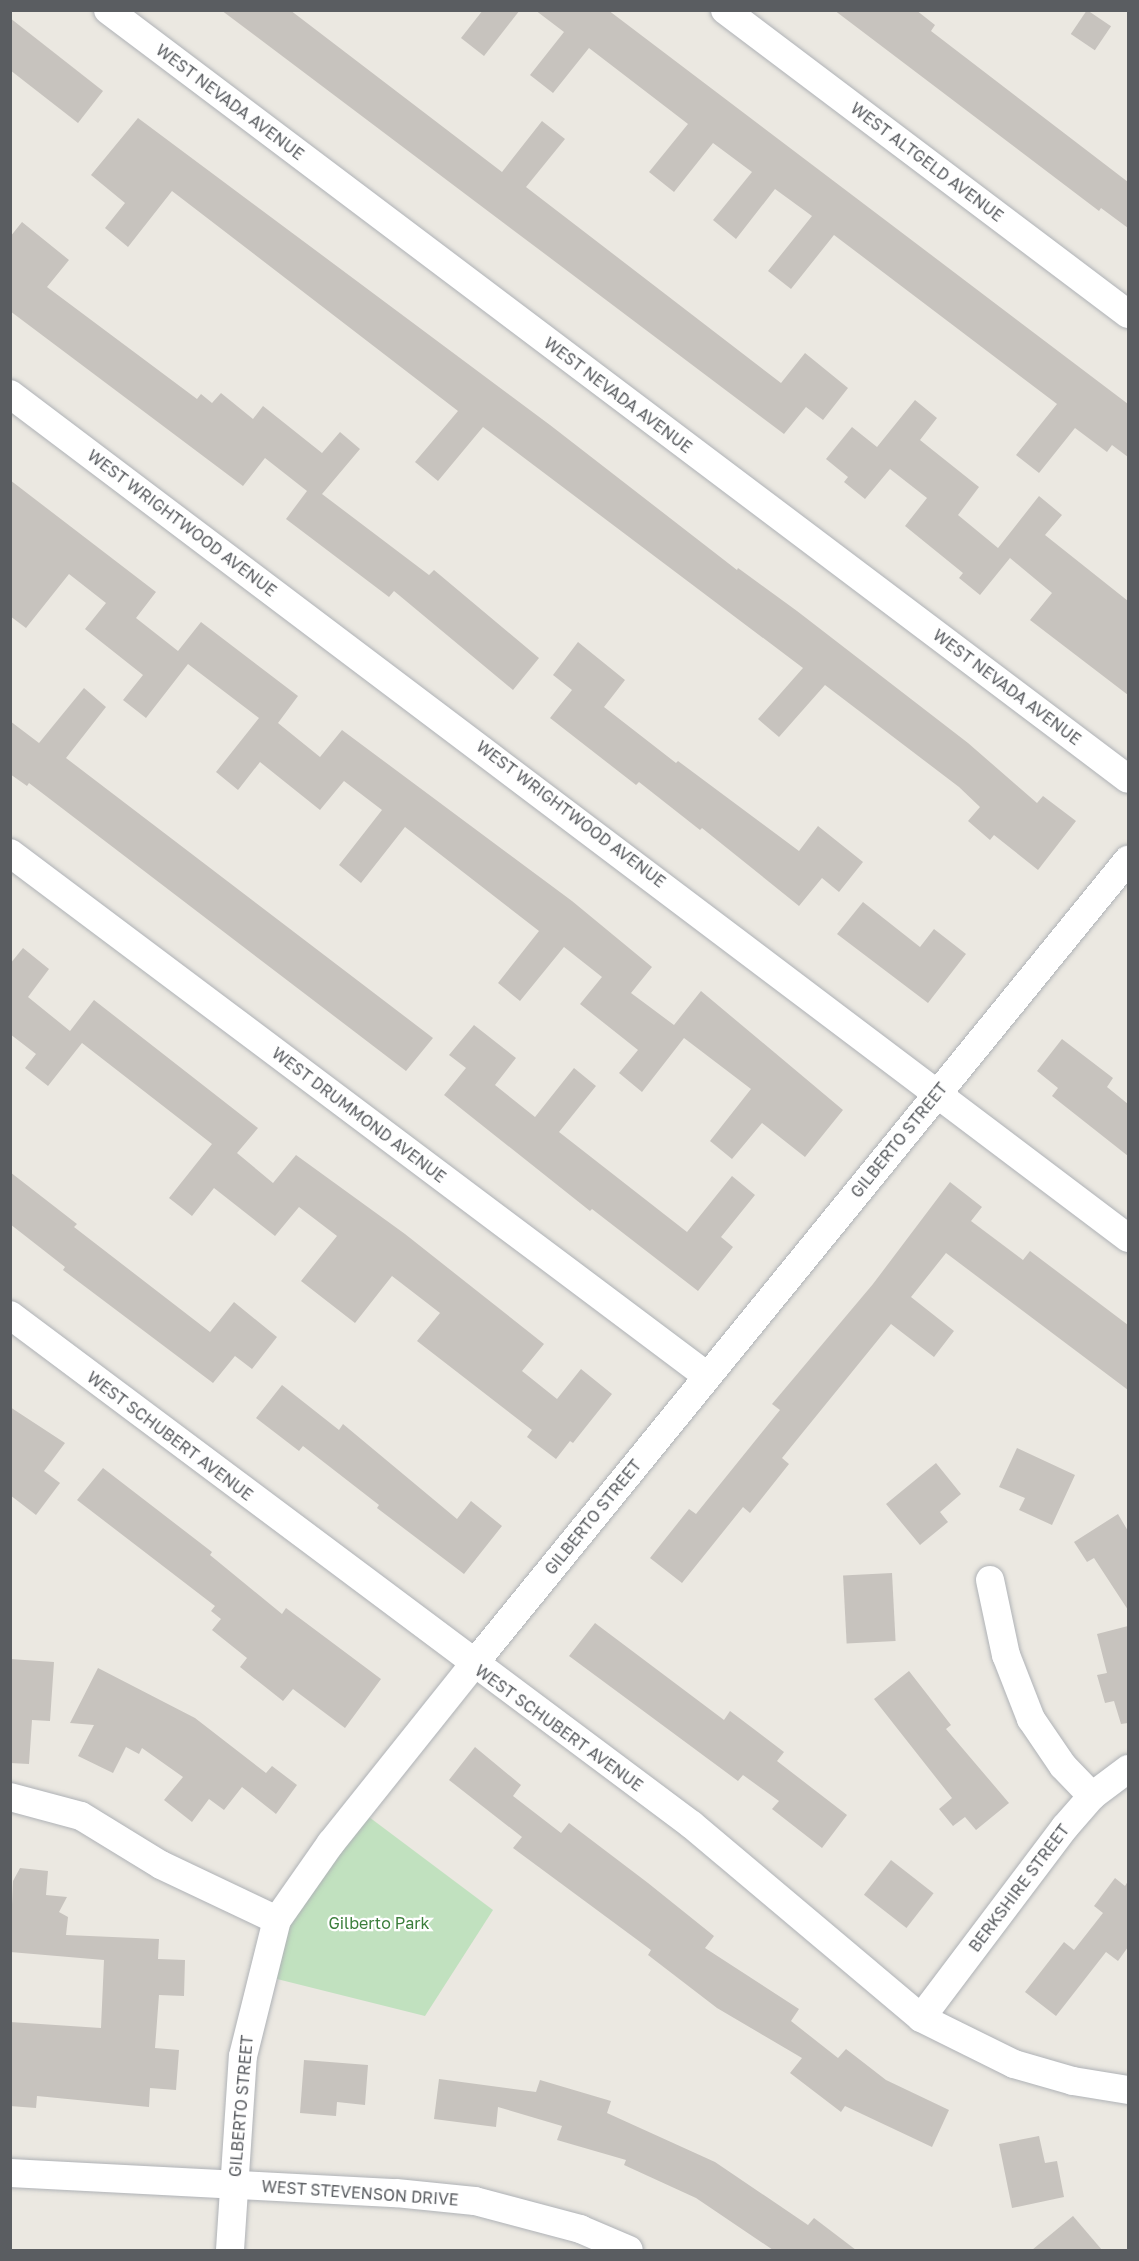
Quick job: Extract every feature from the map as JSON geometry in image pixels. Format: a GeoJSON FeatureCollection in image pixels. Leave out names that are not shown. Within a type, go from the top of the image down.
{"type":"FeatureCollection","features":[{"type":"Feature","properties":{"kind":"street","name":"WEST NEVADA AVENUE"},"geometry":{"type":"LineString","coordinates":[[108,10],[1128,779]]}},
{"type":"Feature","properties":{"kind":"street","name":"WEST ALTGELD AVENUE"},"geometry":{"type":"LineString","coordinates":[[725,10],[1128,314]]}},
{"type":"Feature","properties":{"kind":"street","name":"WEST WRIGHTWOOD AVENUE"},"geometry":{"type":"LineString","coordinates":[[10,394],[939,1091],[1128,1238]]}},
{"type":"Feature","properties":{"kind":"street","name":"WEST DRUMMOND AVENUE"},"geometry":{"type":"LineString","coordinates":[[10,853],[707,1376]]}},
{"type":"Feature","properties":{"kind":"street","name":"GILBERTO STREET"},"geometry":{"type":"LineString","coordinates":[[230,2250],[243,2056],[277,1920],[331,1843],[473,1665],[1128,860]]}},
{"type":"Feature","properties":{"kind":"street","name":"WEST SCHUBERT AVENUE"},"geometry":{"type":"LineString","coordinates":[[10,1315],[473,1665],[692,1825],[921,2018],[1014,2064],[1073,2081],[1128,2090]]}},
{"type":"Feature","properties":{"kind":"street"},"geometry":{"type":"LineString","coordinates":[[990,1580],[1006,1655],[1031,1719],[1064,1766],[1092,1796]]}},
{"type":"Feature","properties":{"kind":"street","name":"BERKSHIRE STREET"},"geometry":{"type":"LineString","coordinates":[[921,2018],[1092,1796],[1128,1769]]}},
{"type":"Feature","properties":{"kind":"street"},"geometry":{"type":"LineString","coordinates":[[10,1797],[81,1816],[162,1865],[277,1920]]}},
{"type":"Feature","properties":{"kind":"street","name":"WEST STEVENSON DRIVE"},"geometry":{"type":"LineString","coordinates":[[10,2173],[234,2184],[475,2201],[579,2229],[629,2250]]}},
{"type":"Feature","properties":{"kind":"green space","name":"Gilberto Park"},"geometry":{"type":"Polygon","coordinates":[[[361,1811],[493,1910],[425,2016],[265,1976],[282,1922],[361,1811]]]}},
{"type":"Feature","properties":{"kind":"building"},"geometry":{"type":"Polygon","coordinates":[[[221,10],[290,10],[502,172],[542,121],[565,139],[526,187],[781,383],[805,353],[848,388],[823,420],[806,407],[784,434],[221,10]]]}},
{"type":"Feature","properties":{"kind":"building"},"geometry":{"type":"Polygon","coordinates":[[[483,10],[520,10],[484,56],[461,38],[483,10]]]}},
{"type":"Feature","properties":{"kind":"building"},"geometry":{"type":"Polygon","coordinates":[[[535,10],[608,10],[1128,404],[1128,457],[1112,445],[1107,452],[1075,428],[1039,473],[1016,455],[1057,404],[834,235],[791,289],[768,271],[812,216],[775,189],[736,239],[713,220],[752,172],[713,143],[674,192],[649,172],[688,124],[589,48],[553,93],[530,75],[564,32],[535,10]]]}},
{"type":"Feature","properties":{"kind":"building"},"geometry":{"type":"Polygon","coordinates":[[[834,10],[916,10],[935,25],[931,31],[1128,182],[1128,228],[1101,208],[1099,211],[834,10]]]}},
{"type":"Feature","properties":{"kind":"building"},"geometry":{"type":"Polygon","coordinates":[[[1087,10],[1111,26],[1095,50],[1071,34],[1087,10]]]}},
{"type":"Feature","properties":{"kind":"building"},"geometry":{"type":"Polygon","coordinates":[[[10,18],[103,91],[78,123],[10,70],[10,18]]]}},
{"type":"Feature","properties":{"kind":"building"},"geometry":{"type":"Polygon","coordinates":[[[138,118],[550,425],[737,570],[738,568],[797,611],[968,743],[1037,803],[1043,796],[1076,821],[1038,870],[994,835],[990,840],[968,821],[980,807],[959,787],[825,685],[779,737],[758,719],[803,668],[483,427],[438,481],[415,462],[458,411],[172,191],[128,247],[105,228],[125,203],[91,175],[138,118]]]}},
{"type":"Feature","properties":{"kind":"building"},"geometry":{"type":"Polygon","coordinates":[[[22,222],[69,260],[47,287],[197,399],[201,394],[212,403],[221,393],[253,419],[263,406],[322,453],[340,432],[360,449],[322,494],[429,575],[434,570],[539,658],[513,690],[394,591],[389,597],[286,519],[307,491],[265,458],[243,486],[10,311],[10,237],[22,222]]]}},
{"type":"Feature","properties":{"kind":"building"},"geometry":{"type":"Polygon","coordinates":[[[915,400],[937,418],[920,440],[979,487],[958,515],[998,548],[1039,496],[1062,515],[1045,535],[1128,601],[1128,695],[1030,620],[1052,593],[1010,558],[980,595],[959,578],[963,573],[905,526],[927,498],[890,469],[865,499],[844,482],[848,477],[826,459],[852,427],[877,447],[915,400]]]}},
{"type":"Feature","properties":{"kind":"building"},"geometry":{"type":"Polygon","coordinates":[[[10,480],[156,592],[136,618],[178,651],[201,622],[298,696],[278,723],[320,757],[342,730],[572,901],[652,967],[631,993],[674,1025],[701,991],[843,1110],[805,1157],[762,1123],[732,1159],[710,1141],[751,1089],[684,1038],[642,1092],[619,1073],[638,1050],[580,1004],[602,977],[564,947],[520,1001],[498,983],[539,931],[405,827],[361,883],[339,865],[382,810],[344,781],[320,810],[260,762],[238,790],[216,772],[259,718],[188,664],[146,718],[123,700],[143,675],[85,629],[106,603],[69,574],[26,628],[10,616],[10,480]]]}},
{"type":"Feature","properties":{"kind":"building"},"geometry":{"type":"Polygon","coordinates":[[[578,642],[625,680],[604,707],[676,763],[678,761],[799,851],[818,826],[863,862],[839,892],[822,878],[799,906],[702,828],[700,830],[639,782],[636,785],[550,718],[572,690],[553,675],[578,642]]]}},
{"type":"Feature","properties":{"kind":"building"},"geometry":{"type":"Polygon","coordinates":[[[84,688],[106,707],[66,758],[433,1038],[406,1071],[29,783],[27,786],[10,774],[10,721],[39,743],[84,688]]]}},
{"type":"Feature","properties":{"kind":"building"},"geometry":{"type":"Polygon","coordinates":[[[863,902],[920,947],[934,929],[966,954],[928,1003],[837,934],[863,902]]]}},
{"type":"Feature","properties":{"kind":"building"},"geometry":{"type":"Polygon","coordinates":[[[23,948],[49,969],[28,997],[70,1031],[94,1000],[258,1128],[237,1153],[273,1183],[296,1155],[405,1234],[544,1344],[522,1371],[557,1399],[581,1369],[612,1394],[573,1443],[570,1441],[556,1459],[527,1437],[532,1430],[417,1341],[440,1313],[392,1276],[355,1323],[301,1281],[337,1236],[299,1207],[275,1236],[214,1188],[192,1216],[169,1198],[212,1144],[82,1043],[48,1086],[25,1068],[36,1054],[10,1034],[10,964],[23,948]]]}},
{"type":"Feature","properties":{"kind":"building"},"geometry":{"type":"Polygon","coordinates":[[[474,1025],[516,1058],[495,1085],[535,1117],[574,1068],[596,1086],[559,1132],[687,1232],[732,1176],[755,1195],[721,1237],[733,1247],[698,1291],[592,1209],[590,1211],[444,1095],[466,1068],[449,1055],[474,1025]]]}},
{"type":"Feature","properties":{"kind":"building"},"geometry":{"type":"Polygon","coordinates":[[[1062,1039],[1113,1078],[1107,1087],[1128,1104],[1128,1156],[1052,1096],[1058,1088],[1037,1071],[1062,1039]]]}},
{"type":"Feature","properties":{"kind":"building"},"geometry":{"type":"Polygon","coordinates":[[[10,1172],[77,1224],[74,1227],[210,1332],[234,1302],[277,1337],[252,1369],[235,1356],[213,1383],[63,1270],[65,1267],[10,1224],[10,1172]]]}},
{"type":"Feature","properties":{"kind":"building"},"geometry":{"type":"Polygon","coordinates":[[[950,1182],[982,1207],[971,1221],[1023,1260],[1030,1251],[1128,1325],[1128,1390],[946,1253],[911,1297],[954,1331],[934,1357],[891,1324],[782,1458],[789,1464],[750,1513],[743,1507],[682,1583],[650,1558],[689,1509],[696,1514],[780,1410],[772,1404],[873,1284],[950,1182]]]}},
{"type":"Feature","properties":{"kind":"building"},"geometry":{"type":"Polygon","coordinates":[[[282,1385],[339,1430],[343,1424],[457,1519],[471,1501],[502,1526],[464,1574],[377,1508],[379,1505],[303,1446],[299,1451],[256,1418],[282,1385]]]}},
{"type":"Feature","properties":{"kind":"building"},"geometry":{"type":"Polygon","coordinates":[[[10,1407],[65,1443],[44,1471],[60,1483],[36,1515],[10,1495],[10,1407]]]}},
{"type":"Feature","properties":{"kind":"building"},"geometry":{"type":"Polygon","coordinates":[[[1017,1448],[1075,1475],[1052,1525],[1019,1510],[1025,1498],[999,1487],[1017,1448]]]}},
{"type":"Feature","properties":{"kind":"building"},"geometry":{"type":"Polygon","coordinates":[[[936,1463],[961,1494],[940,1512],[948,1522],[920,1545],[886,1504],[936,1463]]]}},
{"type":"Feature","properties":{"kind":"building"},"geometry":{"type":"Polygon","coordinates":[[[103,1468],[212,1552],[210,1555],[282,1614],[286,1608],[381,1679],[345,1728],[293,1689],[283,1701],[240,1667],[247,1658],[212,1630],[221,1619],[211,1611],[215,1606],[77,1500],[103,1468]]]}},
{"type":"Feature","properties":{"kind":"building"},"geometry":{"type":"Polygon","coordinates":[[[1118,1514],[1128,1531],[1128,1610],[1094,1558],[1087,1562],[1074,1542],[1118,1514]]]}},
{"type":"Feature","properties":{"kind":"building"},"geometry":{"type":"Polygon","coordinates":[[[892,1573],[896,1641],[847,1643],[843,1576],[892,1573]]]}},
{"type":"Feature","properties":{"kind":"building"},"geometry":{"type":"Polygon","coordinates":[[[595,1623],[724,1720],[730,1711],[784,1752],[777,1761],[847,1815],[822,1848],[772,1809],[779,1801],[743,1775],[738,1781],[569,1656],[595,1623]]]}},
{"type":"Feature","properties":{"kind":"building"},"geometry":{"type":"Polygon","coordinates":[[[1128,1626],[1128,1723],[1121,1724],[1114,1701],[1105,1703],[1097,1675],[1107,1673],[1097,1634],[1128,1626]]]}},
{"type":"Feature","properties":{"kind":"building"},"geometry":{"type":"Polygon","coordinates":[[[10,1659],[54,1662],[50,1721],[32,1720],[29,1764],[10,1763],[10,1659]]]}},
{"type":"Feature","properties":{"kind":"building"},"geometry":{"type":"Polygon","coordinates":[[[98,1668],[195,1718],[266,1773],[272,1766],[297,1785],[276,1814],[242,1787],[224,1810],[209,1799],[192,1822],[164,1800],[183,1777],[142,1748],[139,1754],[126,1747],[113,1773],[78,1756],[94,1725],[70,1723],[98,1668]]]}},
{"type":"Feature","properties":{"kind":"building"},"geometry":{"type":"Polygon","coordinates":[[[909,1671],[951,1725],[946,1729],[1009,1803],[976,1830],[965,1817],[953,1826],[939,1809],[952,1798],[874,1699],[909,1671]]]}},
{"type":"Feature","properties":{"kind":"building"},"geometry":{"type":"Polygon","coordinates":[[[475,1747],[521,1785],[513,1796],[561,1833],[569,1823],[714,1936],[705,1948],[799,2009],[791,2021],[838,2058],[846,2049],[886,2080],[949,2110],[932,2147],[845,2106],[841,2112],[790,2073],[802,2058],[717,2008],[648,1955],[651,1950],[513,1848],[522,1837],[449,1780],[475,1747]]]}},
{"type":"Feature","properties":{"kind":"building"},"geometry":{"type":"Polygon","coordinates":[[[891,1860],[934,1893],[906,1928],[864,1895],[891,1860]]]}},
{"type":"Feature","properties":{"kind":"building"},"geometry":{"type":"Polygon","coordinates":[[[20,1868],[48,1871],[46,1895],[67,1897],[59,1912],[68,1917],[66,1935],[159,1939],[158,1959],[185,1960],[184,1996],[159,1995],[155,2048],[179,2050],[176,2090],[150,2088],[149,2107],[37,2096],[36,2108],[10,2106],[10,2022],[101,2028],[104,1960],[10,1952],[13,1881],[20,1868]]]}},
{"type":"Feature","properties":{"kind":"building"},"geometry":{"type":"Polygon","coordinates":[[[1115,1878],[1125,1886],[1128,1881],[1128,1947],[1118,1961],[1106,1952],[1056,2016],[1025,1992],[1064,1942],[1074,1950],[1103,1913],[1094,1906],[1115,1878]]]}},
{"type":"Feature","properties":{"kind":"building"},"geometry":{"type":"Polygon","coordinates":[[[304,2060],[368,2065],[365,2105],[337,2102],[336,2116],[300,2113],[304,2060]]]}},
{"type":"Feature","properties":{"kind":"building"},"geometry":{"type":"Polygon","coordinates":[[[439,2079],[536,2092],[540,2080],[611,2101],[607,2113],[715,2162],[808,2225],[814,2218],[856,2250],[773,2250],[696,2198],[624,2165],[626,2160],[557,2140],[562,2126],[498,2107],[496,2127],[434,2119],[439,2079]]]}},
{"type":"Feature","properties":{"kind":"building"},"geometry":{"type":"Polygon","coordinates":[[[1039,2136],[1045,2163],[1057,2161],[1064,2197],[1012,2208],[999,2144],[1039,2136]]]}},
{"type":"Feature","properties":{"kind":"building"},"geometry":{"type":"Polygon","coordinates":[[[1073,2216],[1102,2250],[1032,2250],[1073,2216]]]}}]}
